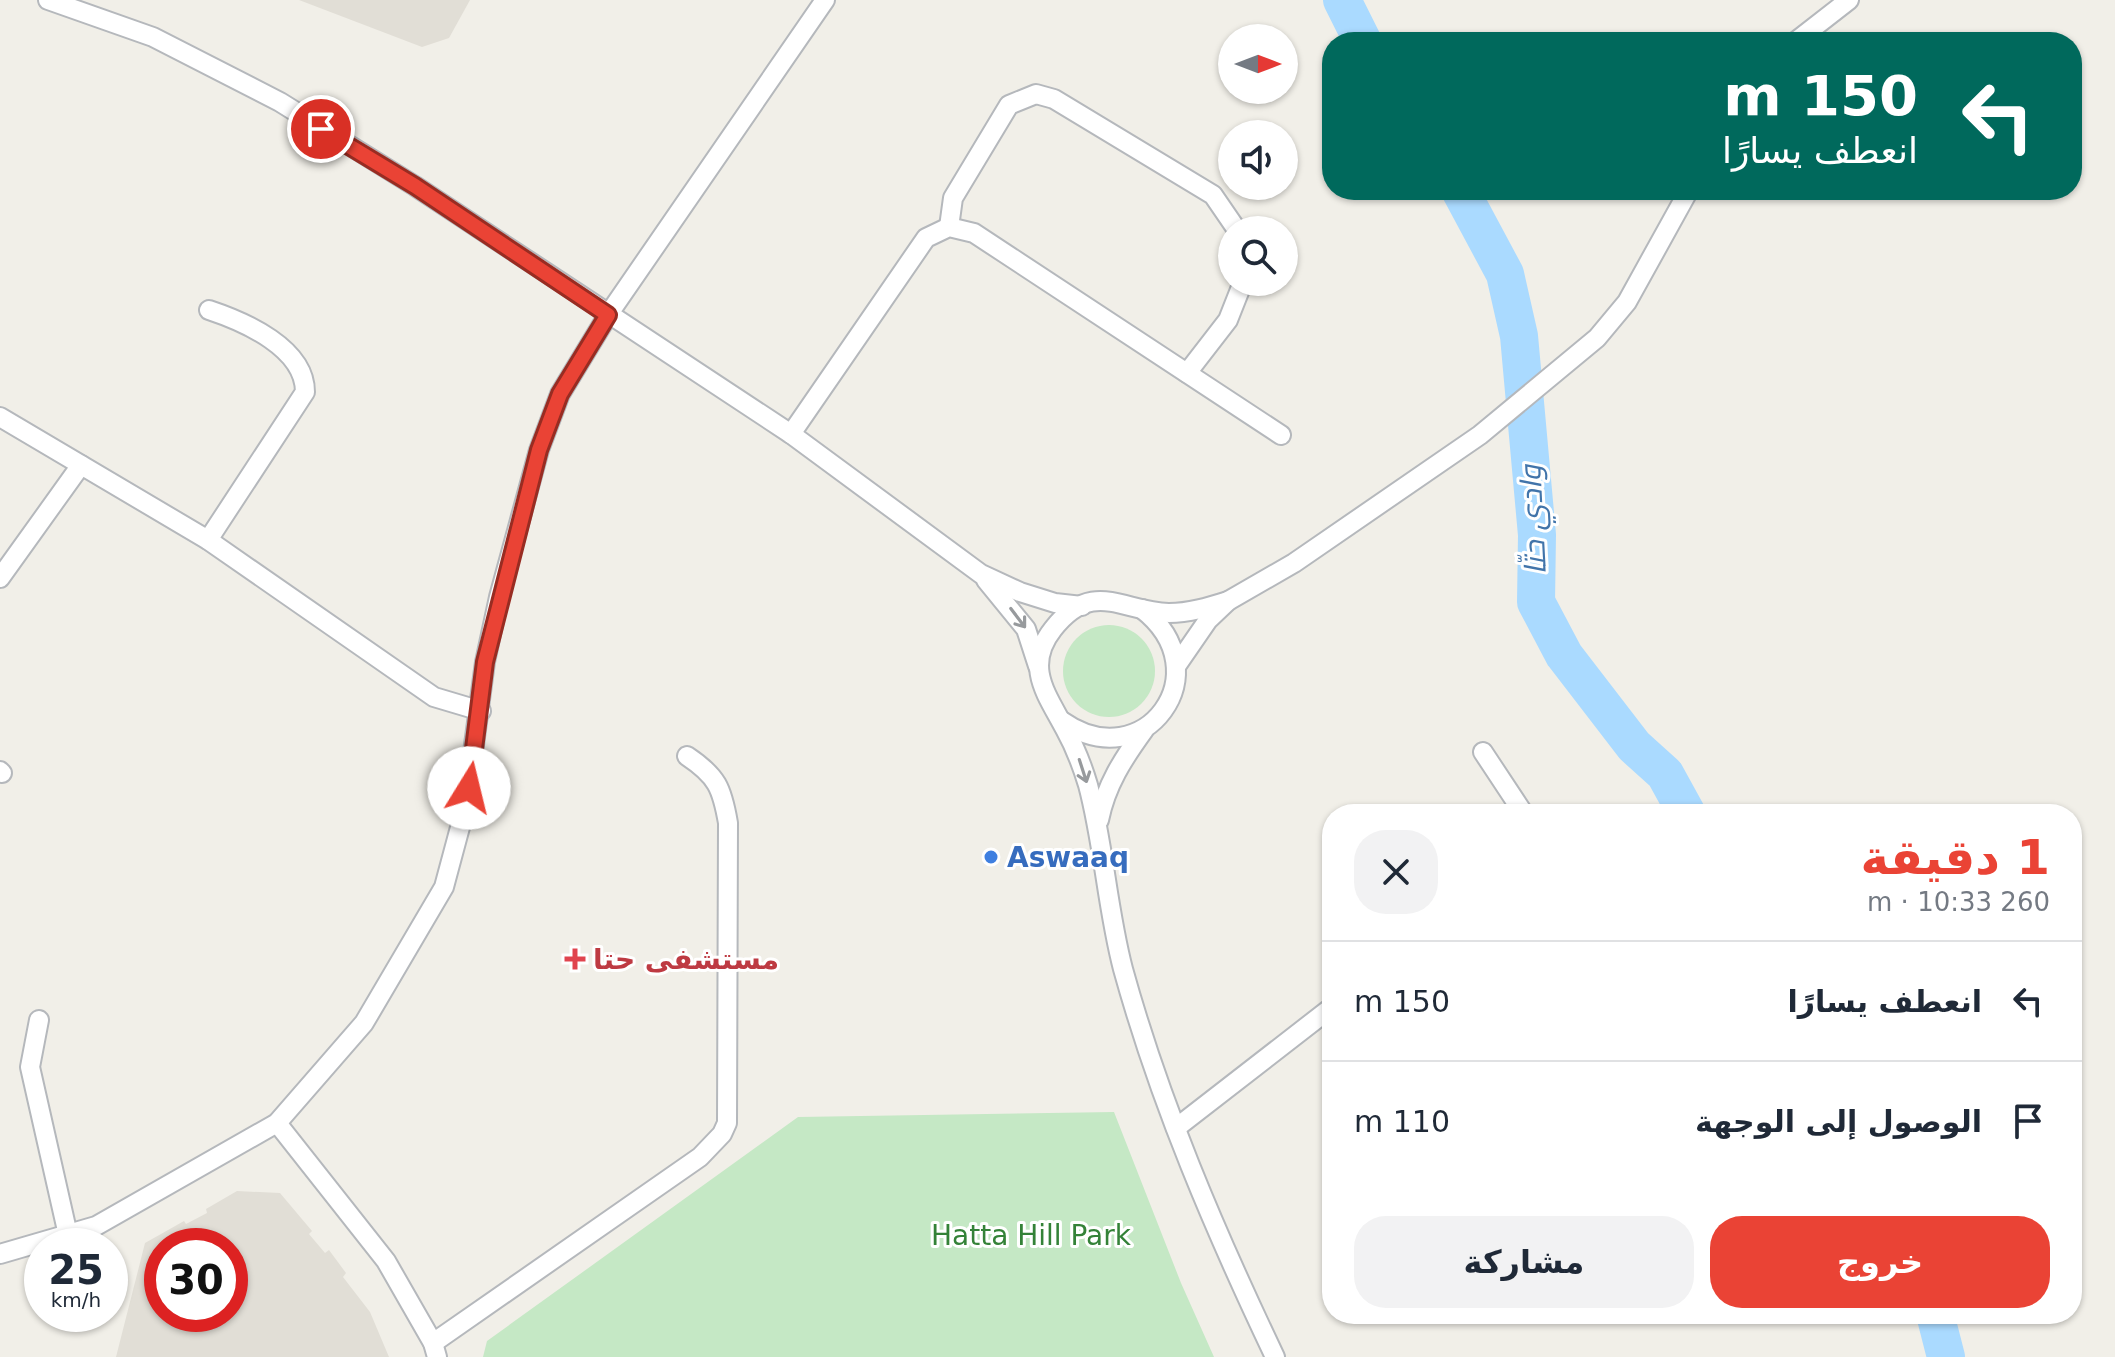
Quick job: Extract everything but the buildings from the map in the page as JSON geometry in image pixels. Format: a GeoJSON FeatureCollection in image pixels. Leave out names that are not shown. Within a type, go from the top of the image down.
{"type":"FeatureCollection","features":[{"type":"Feature","properties":{"kind":"street"},"geometry":{"type":"LineString","coordinates":[[48,0],[153,37],[280,102],[415,186],[791,434],[981,574],[1020,592],[1055,603],[1082,606],[1112,601],[1169,613],[1228,601]]}},
{"type":"Feature","properties":{"kind":"street"},"geometry":{"type":"LineString","coordinates":[[85,1228],[125,1212],[277,1123],[364,1023],[444,887],[466,805],[481,711],[485,662],[496,610],[539,450],[560,394],[608,315],[825,0]]}},
{"type":"Feature","properties":{"kind":"street"},"geometry":{"type":"LineString","coordinates":[[1808,32],[1849,0]]}},
{"type":"Feature","properties":{"kind":"street"},"geometry":{"type":"LineString","coordinates":[[949,227],[953,198],[1009,105],[1036,94],[1054,99],[1213,195],[1227,216]]}},
{"type":"Feature","properties":{"kind":"street"},"geometry":{"type":"LineString","coordinates":[[1177,665],[1208,620],[1228,601],[1294,563],[1480,435],[1597,338],[1627,302],[1683,200]]}},
{"type":"Feature","properties":{"kind":"street"},"geometry":{"type":"LineString","coordinates":[[791,434],[834,367],[926,238],[949,227],[974,233],[1281,435]]}},
{"type":"Feature","properties":{"kind":"street"},"geometry":{"type":"LineString","coordinates":[[1187,373],[1228,320],[1237,296]]}},
{"type":"Feature","properties":{"kind":"street"},"geometry":{"type":"LineString","coordinates":[[208,540],[305,392],[305,381],[296,361],[245,322],[209,310]]}},
{"type":"Feature","properties":{"kind":"street"},"geometry":{"type":"LineString","coordinates":[[0,417],[208,540],[434,697],[481,711]]}},
{"type":"Feature","properties":{"kind":"street"},"geometry":{"type":"LineString","coordinates":[[0,578],[81,465]]}},
{"type":"Feature","properties":{"kind":"street"},"geometry":{"type":"LineString","coordinates":[[981,574],[1026,629],[1042,688],[1085,774],[1098,823],[1122,965],[1147,1051],[1226,1254],[1275,1357]]}},
{"type":"Feature","properties":{"kind":"street"},"geometry":{"type":"LineString","coordinates":[[1039,669],[1050,633],[1064,617],[1082,606]]}},
{"type":"Feature","properties":{"kind":"street"},"geometry":{"type":"LineString","coordinates":[[1098,823],[1110,784],[1144,729],[1163,712],[1175,689],[1177,665],[1170,639],[1158,622],[1142,609]]}},
{"type":"Feature","properties":{"kind":"street"},"geometry":{"type":"LineString","coordinates":[[1061,721],[1077,732],[1095,738],[1121,738],[1144,729]]}},
{"type":"Feature","properties":{"kind":"street"},"geometry":{"type":"LineString","coordinates":[[1483,752],[1517,804]]}},
{"type":"Feature","properties":{"kind":"street"},"geometry":{"type":"LineString","coordinates":[[277,1123],[386,1261],[435,1350],[700,1157],[722,1134],[727,1123],[728,823],[723,796],[710,771],[687,756]]}},
{"type":"Feature","properties":{"kind":"street"},"geometry":{"type":"LineString","coordinates":[[1176,1128],[1322,1015]]}},
{"type":"Feature","properties":{"kind":"street"},"geometry":{"type":"LineString","coordinates":[[39,1020],[30,1067],[66,1228]]}},
{"type":"Feature","properties":{"kind":"street"},"geometry":{"type":"LineString","coordinates":[[0,1254],[24,1247]]}},
{"type":"Feature","properties":{"kind":"shaded area"},"geometry":{"type":"Polygon","coordinates":[[[299,0],[470,0],[449,38],[422,47],[299,0]]]}},
{"type":"Feature","properties":{"kind":"shaded area"},"geometry":{"type":"Polygon","coordinates":[[[237,1191],[280,1193],[312,1231],[309,1234],[325,1253],[329,1250],[346,1273],[343,1277],[370,1312],[389,1357],[116,1357],[122,1332],[128,1332],[128,1310],[144,1247],[144,1332],[248,1332],[248,1228],[172,1228],[207,1213],[206,1209],[237,1191]]]}},
{"type":"Feature","properties":{"kind":"green space"},"geometry":{"type":"Polygon","coordinates":[[[1109,625],[1126,629],[1141,639],[1151,654],[1155,671],[1151,688],[1141,703],[1126,713],[1109,717],[1092,713],[1077,703],[1067,688],[1063,671],[1067,654],[1077,639],[1092,629],[1109,625]]]}},
{"type":"Feature","properties":{"kind":"green space","name":"Hatta Hill Park"},"geometry":{"type":"Polygon","coordinates":[[[1114,1112],[1181,1283],[1214,1357],[483,1357],[487,1341],[798,1117],[1114,1112]]]}},
{"type":"Feature","properties":{"kind":"waterway","name":"وادي حتّا"},"geometry":{"type":"LineString","coordinates":[[1342,0],[1358,32]]}},
{"type":"Feature","properties":{"kind":"waterway","name":"وادي حتّا"},"geometry":{"type":"LineString","coordinates":[[1465,200],[1505,274],[1519,336],[1537,535],[1536,602],[1564,655],[1634,746],[1665,774],[1682,804]]}},
{"type":"Feature","properties":{"kind":"waterway","name":"وادي حتّا"},"geometry":{"type":"LineString","coordinates":[[1938,1324],[1946,1357]]}},
{"type":"Feature","properties":{"kind":"place","name":"Aswaaq"},"geometry":{"type":"Point","coordinates":[991,857]}},
{"type":"Feature","properties":{"kind":"place","name":"مستشفى حتا"},"geometry":{"type":"Point","coordinates":[575,959]}},
{"type":"Feature","properties":{"kind":"route"},"geometry":{"type":"LineString","coordinates":[[321,129],[415,186],[608,315],[560,394],[539,450],[499,597],[485,662],[469,788]]}}]}
